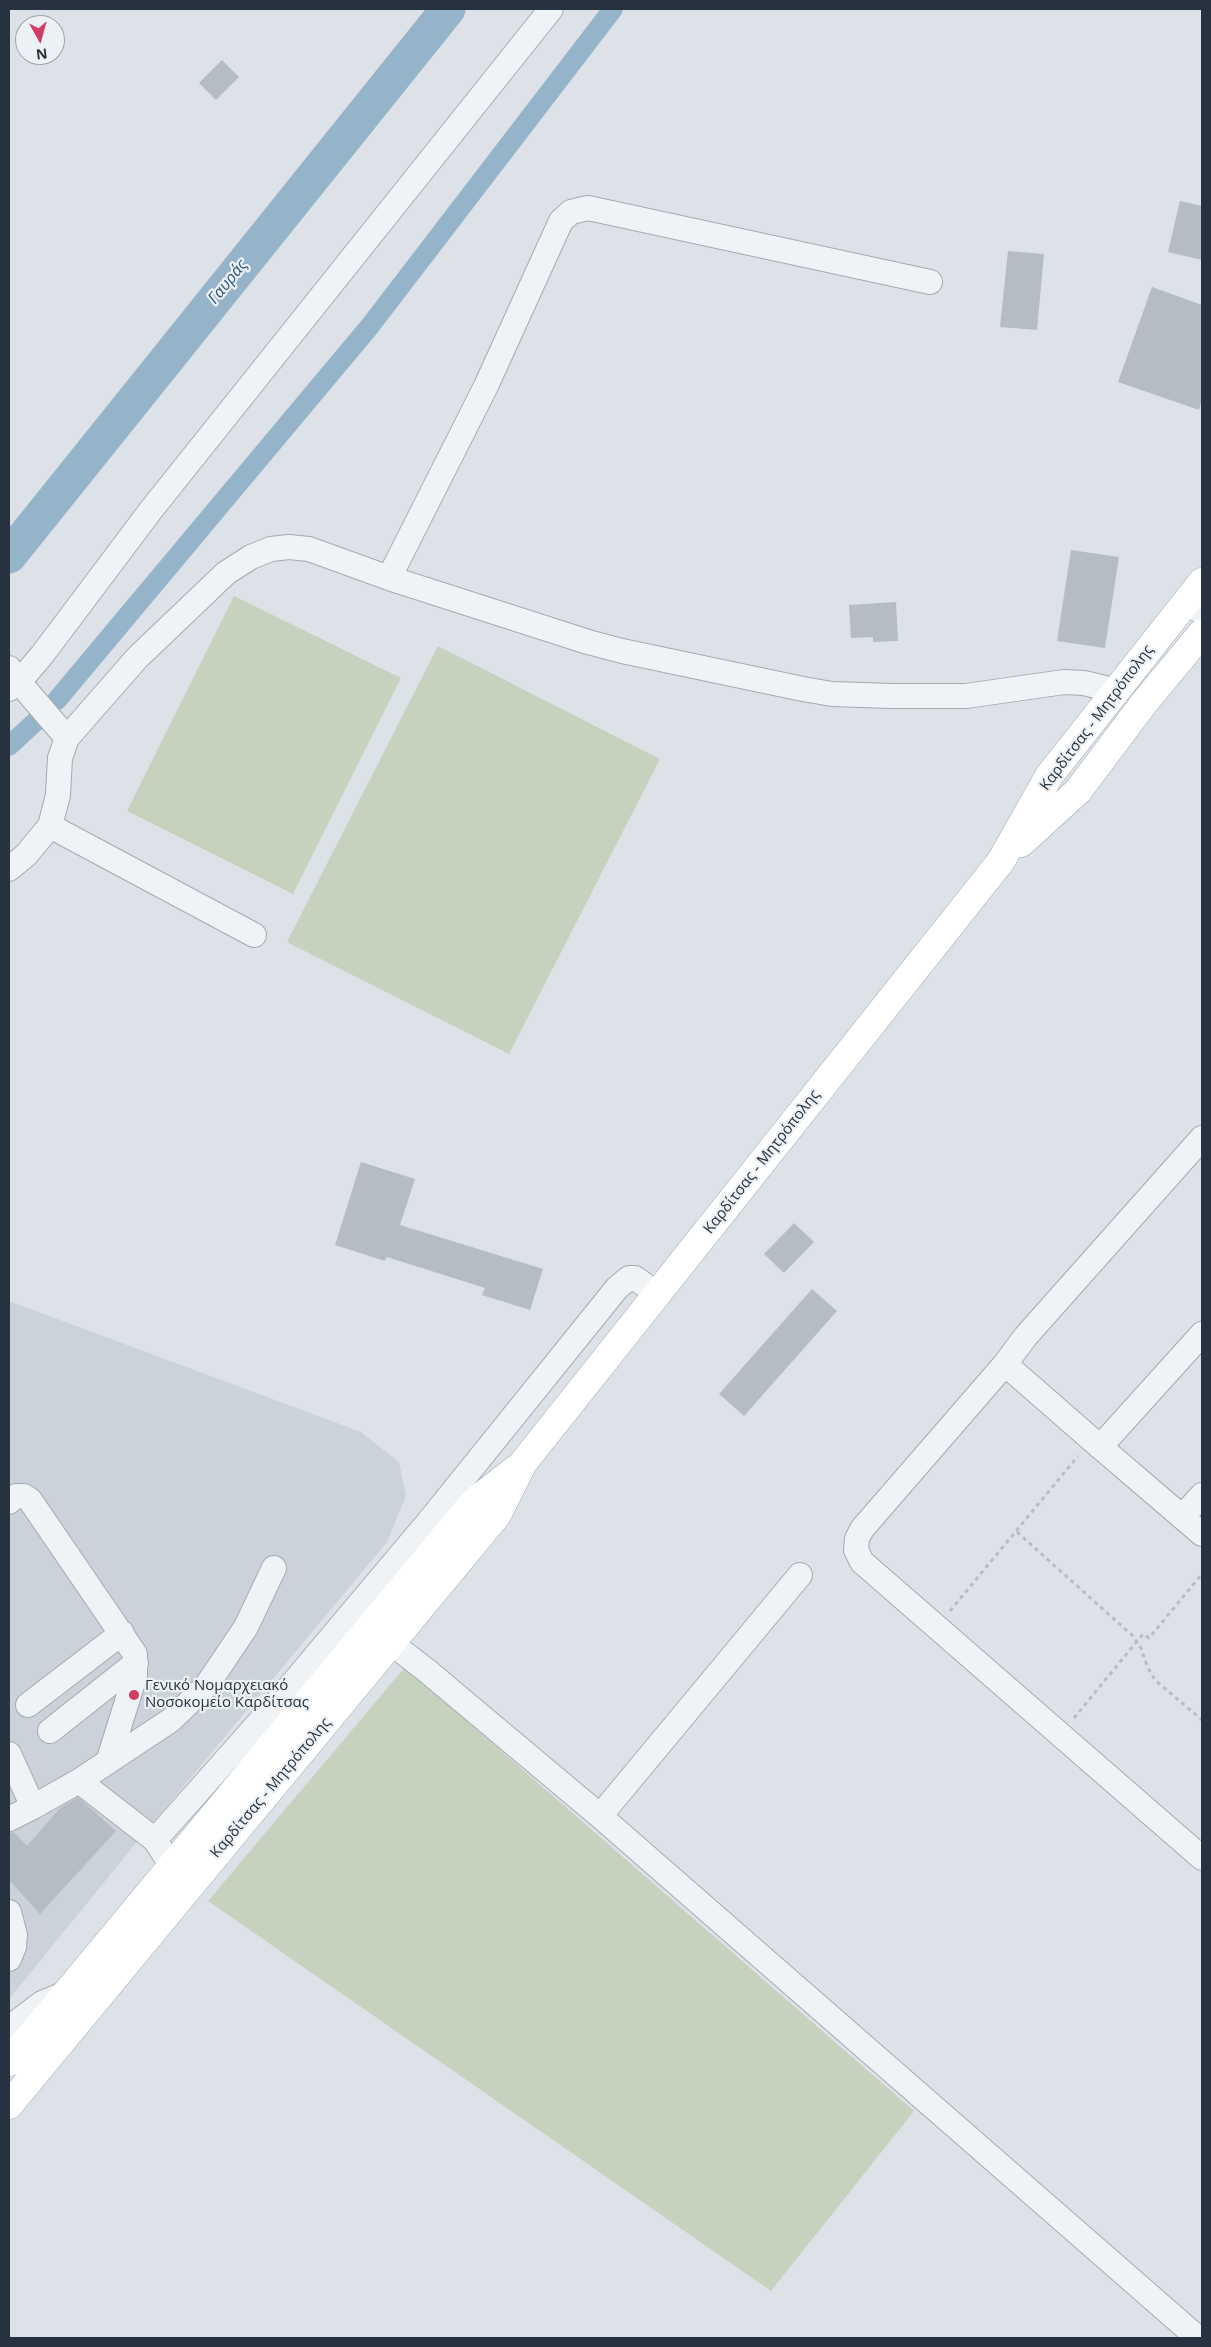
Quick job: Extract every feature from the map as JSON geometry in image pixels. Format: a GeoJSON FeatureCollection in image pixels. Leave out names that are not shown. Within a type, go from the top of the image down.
{"type":"FeatureCollection","features":[{"type":"Feature","properties":{"kind":"main road","name":"Καρδίτσας - Μητρόπολης"},"geometry":{"type":"LineString","coordinates":[[311,1700],[391,1644],[497,1515],[523,1463],[1001,861],[1049,776],[1167,629],[1197,599]]}},
{"type":"Feature","properties":{"kind":"main road","name":"Καρδίτσας - Μητρόπολης"},"geometry":{"type":"LineString","coordinates":[[1001,861],[1078,791],[1144,703],[1199,642]]}},
{"type":"Feature","properties":{"kind":"main road","name":"Καρδίτσας - Μητρόπολης"},"geometry":{"type":"LineString","coordinates":[[9,2062],[290,1726],[474,1502],[523,1463]]}},
{"type":"Feature","properties":{"kind":"main road","name":"Καρδίτσας - Μητρόπολης"},"geometry":{"type":"LineString","coordinates":[[13,2091],[290,1726]]}},
{"type":"Feature","properties":{"kind":"street"},"geometry":{"type":"LineString","coordinates":[[67,738],[12,680],[42,655],[175,479],[551,9]]}},
{"type":"Feature","properties":{"kind":"street"},"geometry":{"type":"LineString","coordinates":[[389,578],[486,386],[561,222],[571,212],[588,208],[930,282]]}},
{"type":"Feature","properties":{"kind":"street"},"geometry":{"type":"LineString","coordinates":[[9,869],[26,855],[50,826],[58,795],[60,758],[67,738],[137,658],[226,573],[251,557],[271,549],[290,547],[309,549],[389,578],[622,651],[832,694],[966,696],[1064,682],[1084,683],[1117,690]]}},
{"type":"Feature","properties":{"kind":"street"},"geometry":{"type":"LineString","coordinates":[[1167,629],[1199,642]]}},
{"type":"Feature","properties":{"kind":"street"},"geometry":{"type":"LineString","coordinates":[[50,826],[254,935]]}},
{"type":"Feature","properties":{"kind":"street"},"geometry":{"type":"LineString","coordinates":[[1202,1138],[1026,1336],[1005,1364],[862,1529],[857,1539],[856,1550],[862,1562],[938,1626],[1202,1858]]}},
{"type":"Feature","properties":{"kind":"street"},"geometry":{"type":"LineString","coordinates":[[311,1700],[430,1520],[622,1283],[629,1278],[635,1278],[656,1294]]}},
{"type":"Feature","properties":{"kind":"street"},"geometry":{"type":"LineString","coordinates":[[1095,1443],[1202,1334]]}},
{"type":"Feature","properties":{"kind":"street"},"geometry":{"type":"LineString","coordinates":[[1005,1364],[1202,1534]]}},
{"type":"Feature","properties":{"kind":"street"},"geometry":{"type":"LineString","coordinates":[[1182,1517],[1202,1495]]}},
{"type":"Feature","properties":{"kind":"street"},"geometry":{"type":"LineString","coordinates":[[9,1502],[16,1496],[24,1496],[30,1500],[122,1632],[135,1654],[135,1676],[108,1762]]}},
{"type":"Feature","properties":{"kind":"street"},"geometry":{"type":"LineString","coordinates":[[9,1819],[79,1781],[171,1720],[207,1685],[246,1627],[274,1568]]}},
{"type":"Feature","properties":{"kind":"street"},"geometry":{"type":"LineString","coordinates":[[600,1816],[800,1576]]}},
{"type":"Feature","properties":{"kind":"street"},"geometry":{"type":"LineString","coordinates":[[28,1705],[122,1632]]}},
{"type":"Feature","properties":{"kind":"street"},"geometry":{"type":"LineString","coordinates":[[391,1644],[426,1670],[600,1816],[1198,2338]]}},
{"type":"Feature","properties":{"kind":"street"},"geometry":{"type":"LineString","coordinates":[[50,1731],[136,1663]]}},
{"type":"Feature","properties":{"kind":"street"},"geometry":{"type":"LineString","coordinates":[[155,1840],[290,1726]]}},
{"type":"Feature","properties":{"kind":"street"},"geometry":{"type":"LineString","coordinates":[[9,1754],[33,1807]]}},
{"type":"Feature","properties":{"kind":"street"},"geometry":{"type":"LineString","coordinates":[[79,1781],[155,1840],[164,1854],[166,1874]]}},
{"type":"Feature","properties":{"kind":"street"},"geometry":{"type":"LineString","coordinates":[[155,1840],[172,1844],[194,1839]]}},
{"type":"Feature","properties":{"kind":"street"},"geometry":{"type":"LineString","coordinates":[[9,1912],[15,1935],[14,1946],[9,1959]]}},
{"type":"Feature","properties":{"kind":"street"},"geometry":{"type":"LineString","coordinates":[[9,2028],[42,2003],[66,1993]]}},
{"type":"Feature","properties":{"kind":"path"},"geometry":{"type":"LineString","coordinates":[[938,1626],[1016,1532],[1095,1443]]}},
{"type":"Feature","properties":{"kind":"path"},"geometry":{"type":"LineString","coordinates":[[1016,1532],[1137,1641],[1155,1680],[1202,1720]]}},
{"type":"Feature","properties":{"kind":"path"},"geometry":{"type":"LineString","coordinates":[[1061,1734],[1143,1634],[1149,1638],[1202,1574]]}},
{"type":"Feature","properties":{"kind":"shaded area","name":"Γενικό Νομαρχειακό Νοσοκομείο Καρδίτσας"},"geometry":{"type":"Polygon","coordinates":[[[9,1301],[361,1432],[399,1462],[406,1496],[387,1542],[9,1999],[9,1301]]]}},
{"type":"Feature","properties":{"kind":"green space"},"geometry":{"type":"Polygon","coordinates":[[[234,596],[401,678],[293,894],[127,811],[234,596]]]}},
{"type":"Feature","properties":{"kind":"green space"},"geometry":{"type":"Polygon","coordinates":[[[438,646],[660,759],[509,1054],[287,942],[438,646]]]}},
{"type":"Feature","properties":{"kind":"green space"},"geometry":{"type":"Polygon","coordinates":[[[405,1667],[914,2111],[771,2291],[208,1901],[405,1667]]]}},
{"type":"Feature","properties":{"kind":"building"},"geometry":{"type":"Polygon","coordinates":[[[222,60],[239,77],[216,100],[199,83],[222,60]]]}},
{"type":"Feature","properties":{"kind":"building"},"geometry":{"type":"Polygon","coordinates":[[[1180,201],[1202,206],[1202,260],[1168,252],[1180,201]]]}},
{"type":"Feature","properties":{"kind":"building"},"geometry":{"type":"Polygon","coordinates":[[[1008,251],[1044,254],[1037,330],[1000,327],[1008,251]]]}},
{"type":"Feature","properties":{"kind":"building"},"geometry":{"type":"Polygon","coordinates":[[[1152,287],[1202,305],[1202,400],[1199,410],[1118,382],[1152,287]]]}},
{"type":"Feature","properties":{"kind":"building"},"geometry":{"type":"Polygon","coordinates":[[[1071,550],[1119,557],[1105,648],[1057,641],[1071,550]]]}},
{"type":"Feature","properties":{"kind":"building"},"geometry":{"type":"Polygon","coordinates":[[[896,602],[898,641],[873,642],[873,637],[851,638],[849,605],[896,602]]]}},
{"type":"Feature","properties":{"kind":"building"},"geometry":{"type":"Polygon","coordinates":[[[361,1162],[415,1179],[400,1225],[543,1269],[530,1310],[482,1295],[485,1288],[387,1257],[385,1261],[335,1245],[361,1162]]]}},
{"type":"Feature","properties":{"kind":"building"},"geometry":{"type":"Polygon","coordinates":[[[794,1223],[814,1242],[784,1273],[764,1254],[794,1223]]]}},
{"type":"Feature","properties":{"kind":"building"},"geometry":{"type":"Polygon","coordinates":[[[812,1289],[837,1311],[744,1416],[719,1394],[812,1289]]]}},
{"type":"Feature","properties":{"kind":"building"},"geometry":{"type":"Polygon","coordinates":[[[78,1797],[116,1831],[40,1914],[9,1880],[9,1833],[14,1832],[27,1846],[60,1808],[78,1797]]]}},
{"type":"Feature","properties":{"kind":"waterway","name":"Γαυράς"},"geometry":{"type":"LineString","coordinates":[[9,556],[448,9]]}},
{"type":"Feature","properties":{"kind":"waterway"},"geometry":{"type":"LineString","coordinates":[[57,700],[370,326],[613,9]]}},
{"type":"Feature","properties":{"kind":"waterway"},"geometry":{"type":"LineString","coordinates":[[9,746],[35,722]]}},
{"type":"Feature","properties":{"kind":"place","name":"Γενικό Νομαρχειακό Νοσοκομείο Καρδίτσας"},"geometry":{"type":"Point","coordinates":[134,1695]}}]}
